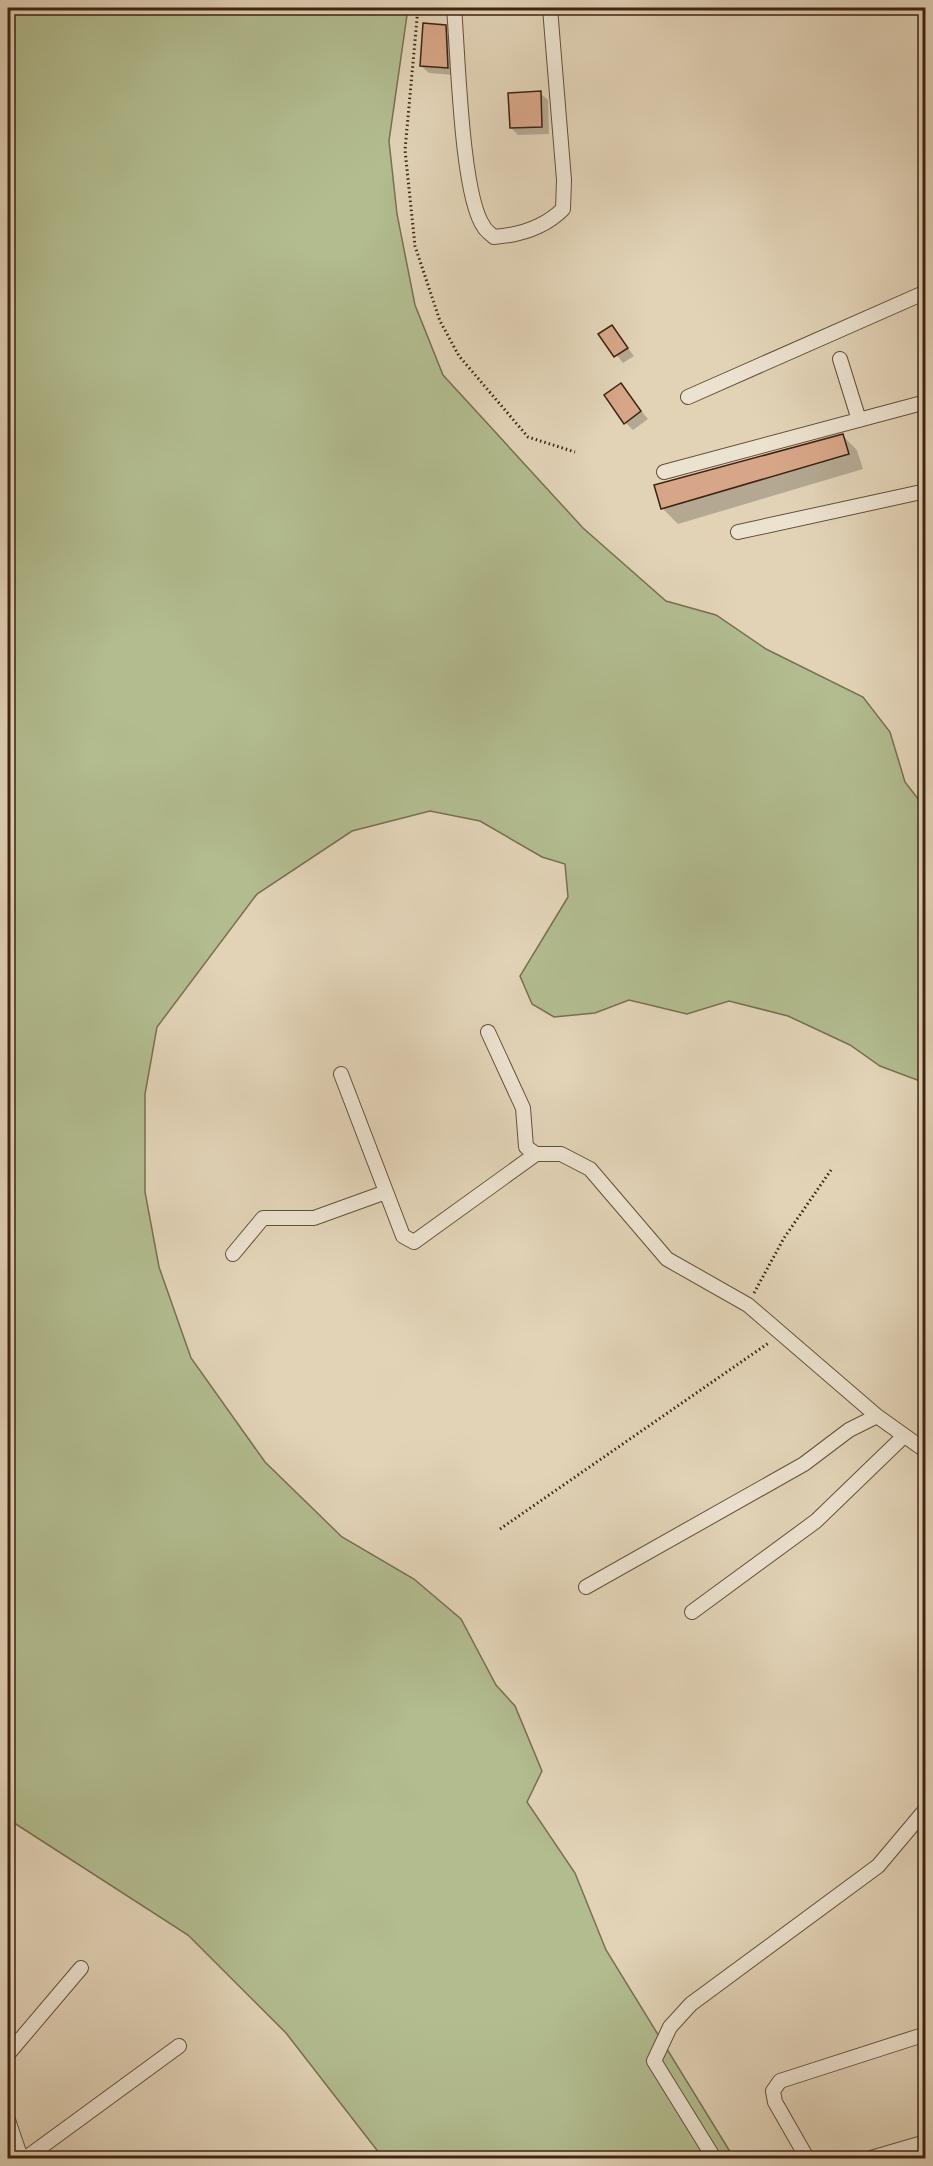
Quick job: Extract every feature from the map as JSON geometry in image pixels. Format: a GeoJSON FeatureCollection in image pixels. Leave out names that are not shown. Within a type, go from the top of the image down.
{"type":"FeatureCollection","features":[{"type":"Feature","properties":{"kind":"street"},"geometry":{"type":"LineString","coordinates":[[454,8],[467,169],[475,208],[483,227],[494,237],[516,235],[534,228],[554,218],[563,209],[564,180],[550,8]]}},
{"type":"Feature","properties":{"kind":"street"},"geometry":{"type":"LineString","coordinates":[[688,397],[926,292]]}},
{"type":"Feature","properties":{"kind":"street"},"geometry":{"type":"LineString","coordinates":[[840,359],[859,420]]}},
{"type":"Feature","properties":{"kind":"street"},"geometry":{"type":"LineString","coordinates":[[664,472],[926,402]]}},
{"type":"Feature","properties":{"kind":"street"},"geometry":{"type":"LineString","coordinates":[[738,532],[926,491]]}},
{"type":"Feature","properties":{"kind":"street"},"geometry":{"type":"LineString","coordinates":[[488,1032],[523,1108],[526,1147],[536,1154],[561,1154],[590,1169],[667,1259],[748,1305],[877,1416],[926,1451]]}},
{"type":"Feature","properties":{"kind":"street"},"geometry":{"type":"LineString","coordinates":[[341,1074],[403,1236],[414,1242],[536,1154]]}},
{"type":"Feature","properties":{"kind":"street"},"geometry":{"type":"LineString","coordinates":[[233,1254],[263,1218],[314,1218],[386,1192]]}},
{"type":"Feature","properties":{"kind":"street"},"geometry":{"type":"LineString","coordinates":[[586,1587],[804,1464],[849,1430],[877,1416]]}},
{"type":"Feature","properties":{"kind":"street"},"geometry":{"type":"LineString","coordinates":[[692,1612],[816,1521],[904,1436]]}},
{"type":"Feature","properties":{"kind":"street"},"geometry":{"type":"LineString","coordinates":[[714,2158],[654,2061],[670,2027],[692,2004],[878,1866],[926,1809]]}},
{"type":"Feature","properties":{"kind":"street"},"geometry":{"type":"LineString","coordinates":[[8,2054],[81,1968]]}},
{"type":"Feature","properties":{"kind":"street"},"geometry":{"type":"LineString","coordinates":[[807,2158],[775,2102],[773,2091],[780,2081],[926,2034]]}},
{"type":"Feature","properties":{"kind":"street"},"geometry":{"type":"LineString","coordinates":[[26,2158],[179,2046]]}},
{"type":"Feature","properties":{"kind":"street"},"geometry":{"type":"LineString","coordinates":[[8,2120],[21,2158]]}},
{"type":"Feature","properties":{"kind":"street"},"geometry":{"type":"LineString","coordinates":[[871,2158],[926,2142]]}},
{"type":"Feature","properties":{"kind":"path"},"geometry":{"type":"LineString","coordinates":[[418,8],[405,150],[415,246],[440,321],[459,356],[528,437],[575,452]]}},
{"type":"Feature","properties":{"kind":"path"},"geometry":{"type":"LineString","coordinates":[[748,1305],[784,1238],[831,1170]]}},
{"type":"Feature","properties":{"kind":"path"},"geometry":{"type":"LineString","coordinates":[[500,1529],[783,1333]]}},
{"type":"Feature","properties":{"kind":"green space"},"geometry":{"type":"Polygon","coordinates":[[[8,8],[408,8],[389,141],[397,214],[415,305],[443,375],[583,528],[666,601],[716,615],[766,649],[863,697],[890,732],[905,782],[925,808],[925,1083],[880,1066],[850,1045],[788,1016],[729,1001],[687,1014],[629,1000],[595,1013],[554,1017],[532,1004],[520,976],[568,897],[565,864],[542,857],[480,821],[430,811],[352,831],[257,894],[157,1027],[145,1094],[145,1192],[159,1267],[191,1358],[265,1462],[342,1537],[414,1579],[461,1619],[496,1685],[515,1706],[542,1771],[527,1802],[575,1873],[606,1950],[734,2158],[383,2158],[286,2033],[188,1935],[8,1819],[8,8]]]}},
{"type":"Feature","properties":{"kind":"building"},"geometry":{"type":"Polygon","coordinates":[[[423,23],[446,25],[448,68],[420,66],[423,23]]]}},
{"type":"Feature","properties":{"kind":"building"},"geometry":{"type":"Polygon","coordinates":[[[541,91],[542,127],[510,128],[508,93],[541,91]]]}},
{"type":"Feature","properties":{"kind":"building"},"geometry":{"type":"Polygon","coordinates":[[[612,325],[628,348],[614,357],[598,334],[612,325]]]}},
{"type":"Feature","properties":{"kind":"building"},"geometry":{"type":"Polygon","coordinates":[[[621,383],[641,411],[624,424],[604,395],[621,383]]]}},
{"type":"Feature","properties":{"kind":"building"},"geometry":{"type":"Polygon","coordinates":[[[843,434],[849,454],[661,509],[654,485],[843,434]]]}}]}
